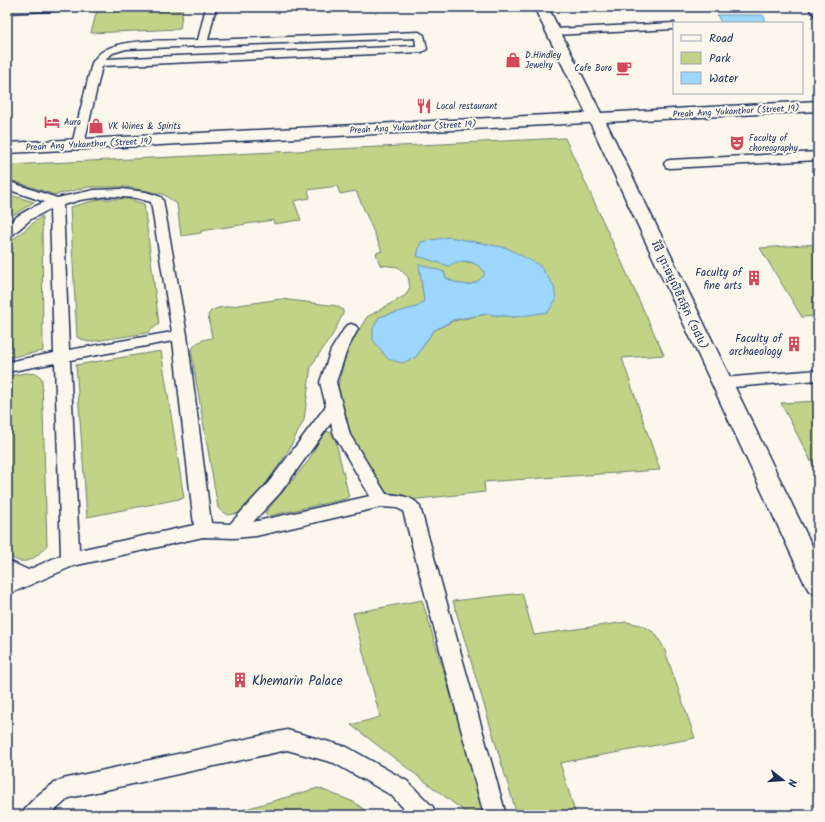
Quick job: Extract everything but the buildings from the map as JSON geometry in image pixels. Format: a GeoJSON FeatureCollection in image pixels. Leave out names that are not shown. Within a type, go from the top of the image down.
{"type":"FeatureCollection","features":[{"type":"Feature","properties":{"kind":"street","name":"វិថី ព្រះធម្មលិខិតអ៊ុក (១៨៤)"},"geometry":{"type":"LineString","coordinates":[[541,7],[596,118],[818,584]]}},
{"type":"Feature","properties":{"kind":"street","name":"Preah Ang Yukanthor (Street 19)"},"geometry":{"type":"LineString","coordinates":[[7,148],[818,106]]}},
{"type":"Feature","properties":{"kind":"lane"},"geometry":{"type":"LineString","coordinates":[[7,10],[69,7]]}},
{"type":"Feature","properties":{"kind":"lane"},"geometry":{"type":"LineString","coordinates":[[202,44],[210,7]]}},
{"type":"Feature","properties":{"kind":"lane"},"geometry":{"type":"LineString","coordinates":[[813,7],[818,14]]}},
{"type":"Feature","properties":{"kind":"lane"},"geometry":{"type":"LineString","coordinates":[[554,32],[673,26]]}},
{"type":"Feature","properties":{"kind":"lane"},"geometry":{"type":"LineString","coordinates":[[78,144],[97,62],[106,52],[126,46],[419,34],[422,49],[97,62]]}},
{"type":"Feature","properties":{"kind":"lane"},"geometry":{"type":"LineString","coordinates":[[670,164],[818,156]]}},
{"type":"Feature","properties":{"kind":"lane"},"geometry":{"type":"LineString","coordinates":[[7,185],[56,202]]}},
{"type":"Feature","properties":{"kind":"lane"},"geometry":{"type":"LineString","coordinates":[[7,232],[25,217],[56,202],[86,195],[115,192],[138,194],[157,200],[180,335],[203,530]]}},
{"type":"Feature","properties":{"kind":"lane"},"geometry":{"type":"LineString","coordinates":[[56,202],[70,559]]}},
{"type":"Feature","properties":{"kind":"lane"},"geometry":{"type":"LineString","coordinates":[[351,329],[339,350],[328,382],[342,435],[381,500]]}},
{"type":"Feature","properties":{"kind":"lane"},"geometry":{"type":"LineString","coordinates":[[7,367],[180,335]]}},
{"type":"Feature","properties":{"kind":"lane"},"geometry":{"type":"LineString","coordinates":[[722,383],[818,375]]}},
{"type":"Feature","properties":{"kind":"lane"},"geometry":{"type":"LineString","coordinates":[[234,531],[274,488],[334,407]]}},
{"type":"Feature","properties":{"kind":"lane"},"geometry":{"type":"LineString","coordinates":[[7,587],[70,559],[203,530],[234,531],[256,529],[381,500],[400,502],[410,508],[495,815]]}},
{"type":"Feature","properties":{"kind":"lane"},"geometry":{"type":"LineString","coordinates":[[7,567],[27,578]]}},
{"type":"Feature","properties":{"kind":"lane"},"geometry":{"type":"LineString","coordinates":[[33,815],[63,788],[288,740],[339,754],[400,788],[425,815]]}},
{"type":"Feature","properties":{"kind":"green space"},"geometry":{"type":"Polygon","coordinates":[[[183,7],[180,29],[91,33],[97,10],[183,7]]]}},
{"type":"Feature","properties":{"kind":"green space"},"geometry":{"type":"Polygon","coordinates":[[[565,138],[664,355],[622,358],[660,470],[484,482],[485,492],[409,500],[385,494],[351,436],[336,394],[347,349],[367,317],[406,295],[410,287],[408,277],[398,267],[380,265],[376,253],[382,251],[356,191],[340,194],[337,186],[308,190],[310,198],[294,201],[301,220],[274,224],[273,220],[201,231],[201,233],[181,236],[177,204],[163,194],[126,187],[88,187],[55,195],[7,179],[7,165],[565,138]],[[507,248],[453,262],[472,263],[480,266],[485,274],[481,279],[472,284],[467,285],[452,281],[446,278],[444,272],[420,271],[424,301],[417,307],[379,318],[416,357],[433,331],[453,321],[486,314],[515,317],[507,248]]]}},
{"type":"Feature","properties":{"kind":"green space"},"geometry":{"type":"Polygon","coordinates":[[[7,194],[34,202],[7,219],[7,194]]]}},
{"type":"Feature","properties":{"kind":"green space"},"geometry":{"type":"Polygon","coordinates":[[[101,199],[128,199],[144,204],[159,324],[147,333],[88,342],[77,337],[70,207],[101,199]]]}},
{"type":"Feature","properties":{"kind":"green space"},"geometry":{"type":"Polygon","coordinates":[[[42,216],[43,351],[7,358],[7,244],[42,216]]]}},
{"type":"Feature","properties":{"kind":"green space"},"geometry":{"type":"Polygon","coordinates":[[[818,244],[818,316],[802,317],[760,248],[818,244]]]}},
{"type":"Feature","properties":{"kind":"green space"},"geometry":{"type":"Polygon","coordinates":[[[281,299],[337,306],[343,310],[343,314],[333,334],[311,366],[304,420],[287,453],[257,497],[240,513],[228,515],[218,508],[191,351],[195,345],[205,339],[212,338],[208,315],[211,311],[218,308],[281,299]]]}},
{"type":"Feature","properties":{"kind":"green space"},"geometry":{"type":"Polygon","coordinates":[[[161,351],[184,498],[87,517],[76,365],[161,351]]]}},
{"type":"Feature","properties":{"kind":"green space"},"geometry":{"type":"Polygon","coordinates":[[[26,373],[38,374],[42,379],[47,545],[34,558],[19,561],[7,555],[7,376],[26,373]]]}},
{"type":"Feature","properties":{"kind":"green space"},"geometry":{"type":"Polygon","coordinates":[[[818,401],[818,475],[781,403],[818,401]]]}},
{"type":"Feature","properties":{"kind":"green space"},"geometry":{"type":"Polygon","coordinates":[[[326,431],[334,434],[349,497],[269,516],[265,513],[309,460],[321,436],[326,431]]]}},
{"type":"Feature","properties":{"kind":"green space"},"geometry":{"type":"Polygon","coordinates":[[[522,593],[534,635],[626,622],[641,625],[655,633],[664,648],[695,738],[560,763],[576,815],[517,815],[453,601],[522,593]]]}},
{"type":"Feature","properties":{"kind":"green space"},"geometry":{"type":"Polygon","coordinates":[[[422,600],[486,815],[469,815],[351,725],[380,717],[353,613],[422,600]]]}},
{"type":"Feature","properties":{"kind":"green space"},"geometry":{"type":"Polygon","coordinates":[[[318,788],[354,802],[371,815],[243,815],[242,810],[318,788]]]}},
{"type":"Feature","properties":{"kind":"water"},"geometry":{"type":"Polygon","coordinates":[[[717,15],[763,15],[766,22],[720,22],[717,15]]]}},
{"type":"Feature","properties":{"kind":"water"},"geometry":{"type":"Polygon","coordinates":[[[449,237],[507,248],[539,265],[554,286],[556,300],[548,312],[515,317],[486,314],[453,320],[433,331],[416,357],[402,363],[388,359],[373,340],[373,329],[379,317],[417,307],[424,301],[419,264],[444,272],[446,278],[457,283],[467,285],[481,279],[485,274],[479,266],[474,263],[464,261],[454,263],[449,266],[417,256],[421,242],[449,237]]]}},
{"type":"Feature","properties":{"kind":"place","name":"D.Hindley Jewelry"},"geometry":{"type":"Point","coordinates":[513,60]}},
{"type":"Feature","properties":{"kind":"place","name":"Cafe Bora"},"geometry":{"type":"Point","coordinates":[624,68]}},
{"type":"Feature","properties":{"kind":"place","name":"Local restaurant"},"geometry":{"type":"Point","coordinates":[424,106]}},
{"type":"Feature","properties":{"kind":"place","name":"Aura"},"geometry":{"type":"Point","coordinates":[52,122]}},
{"type":"Feature","properties":{"kind":"place","name":"VK Wines & Spirits"},"geometry":{"type":"Point","coordinates":[96,126]}},
{"type":"Feature","properties":{"kind":"place","name":"Faculty of choreography"},"geometry":{"type":"Point","coordinates":[737,143]}},
{"type":"Feature","properties":{"kind":"place","name":"Faculty of fine arts"},"geometry":{"type":"Point","coordinates":[754,278]}},
{"type":"Feature","properties":{"kind":"place","name":"Faculty of archaeology"},"geometry":{"type":"Point","coordinates":[794,344]}},
{"type":"Feature","properties":{"kind":"place","name":"Khemarin Palace"},"geometry":{"type":"Point","coordinates":[240,680]}}]}
